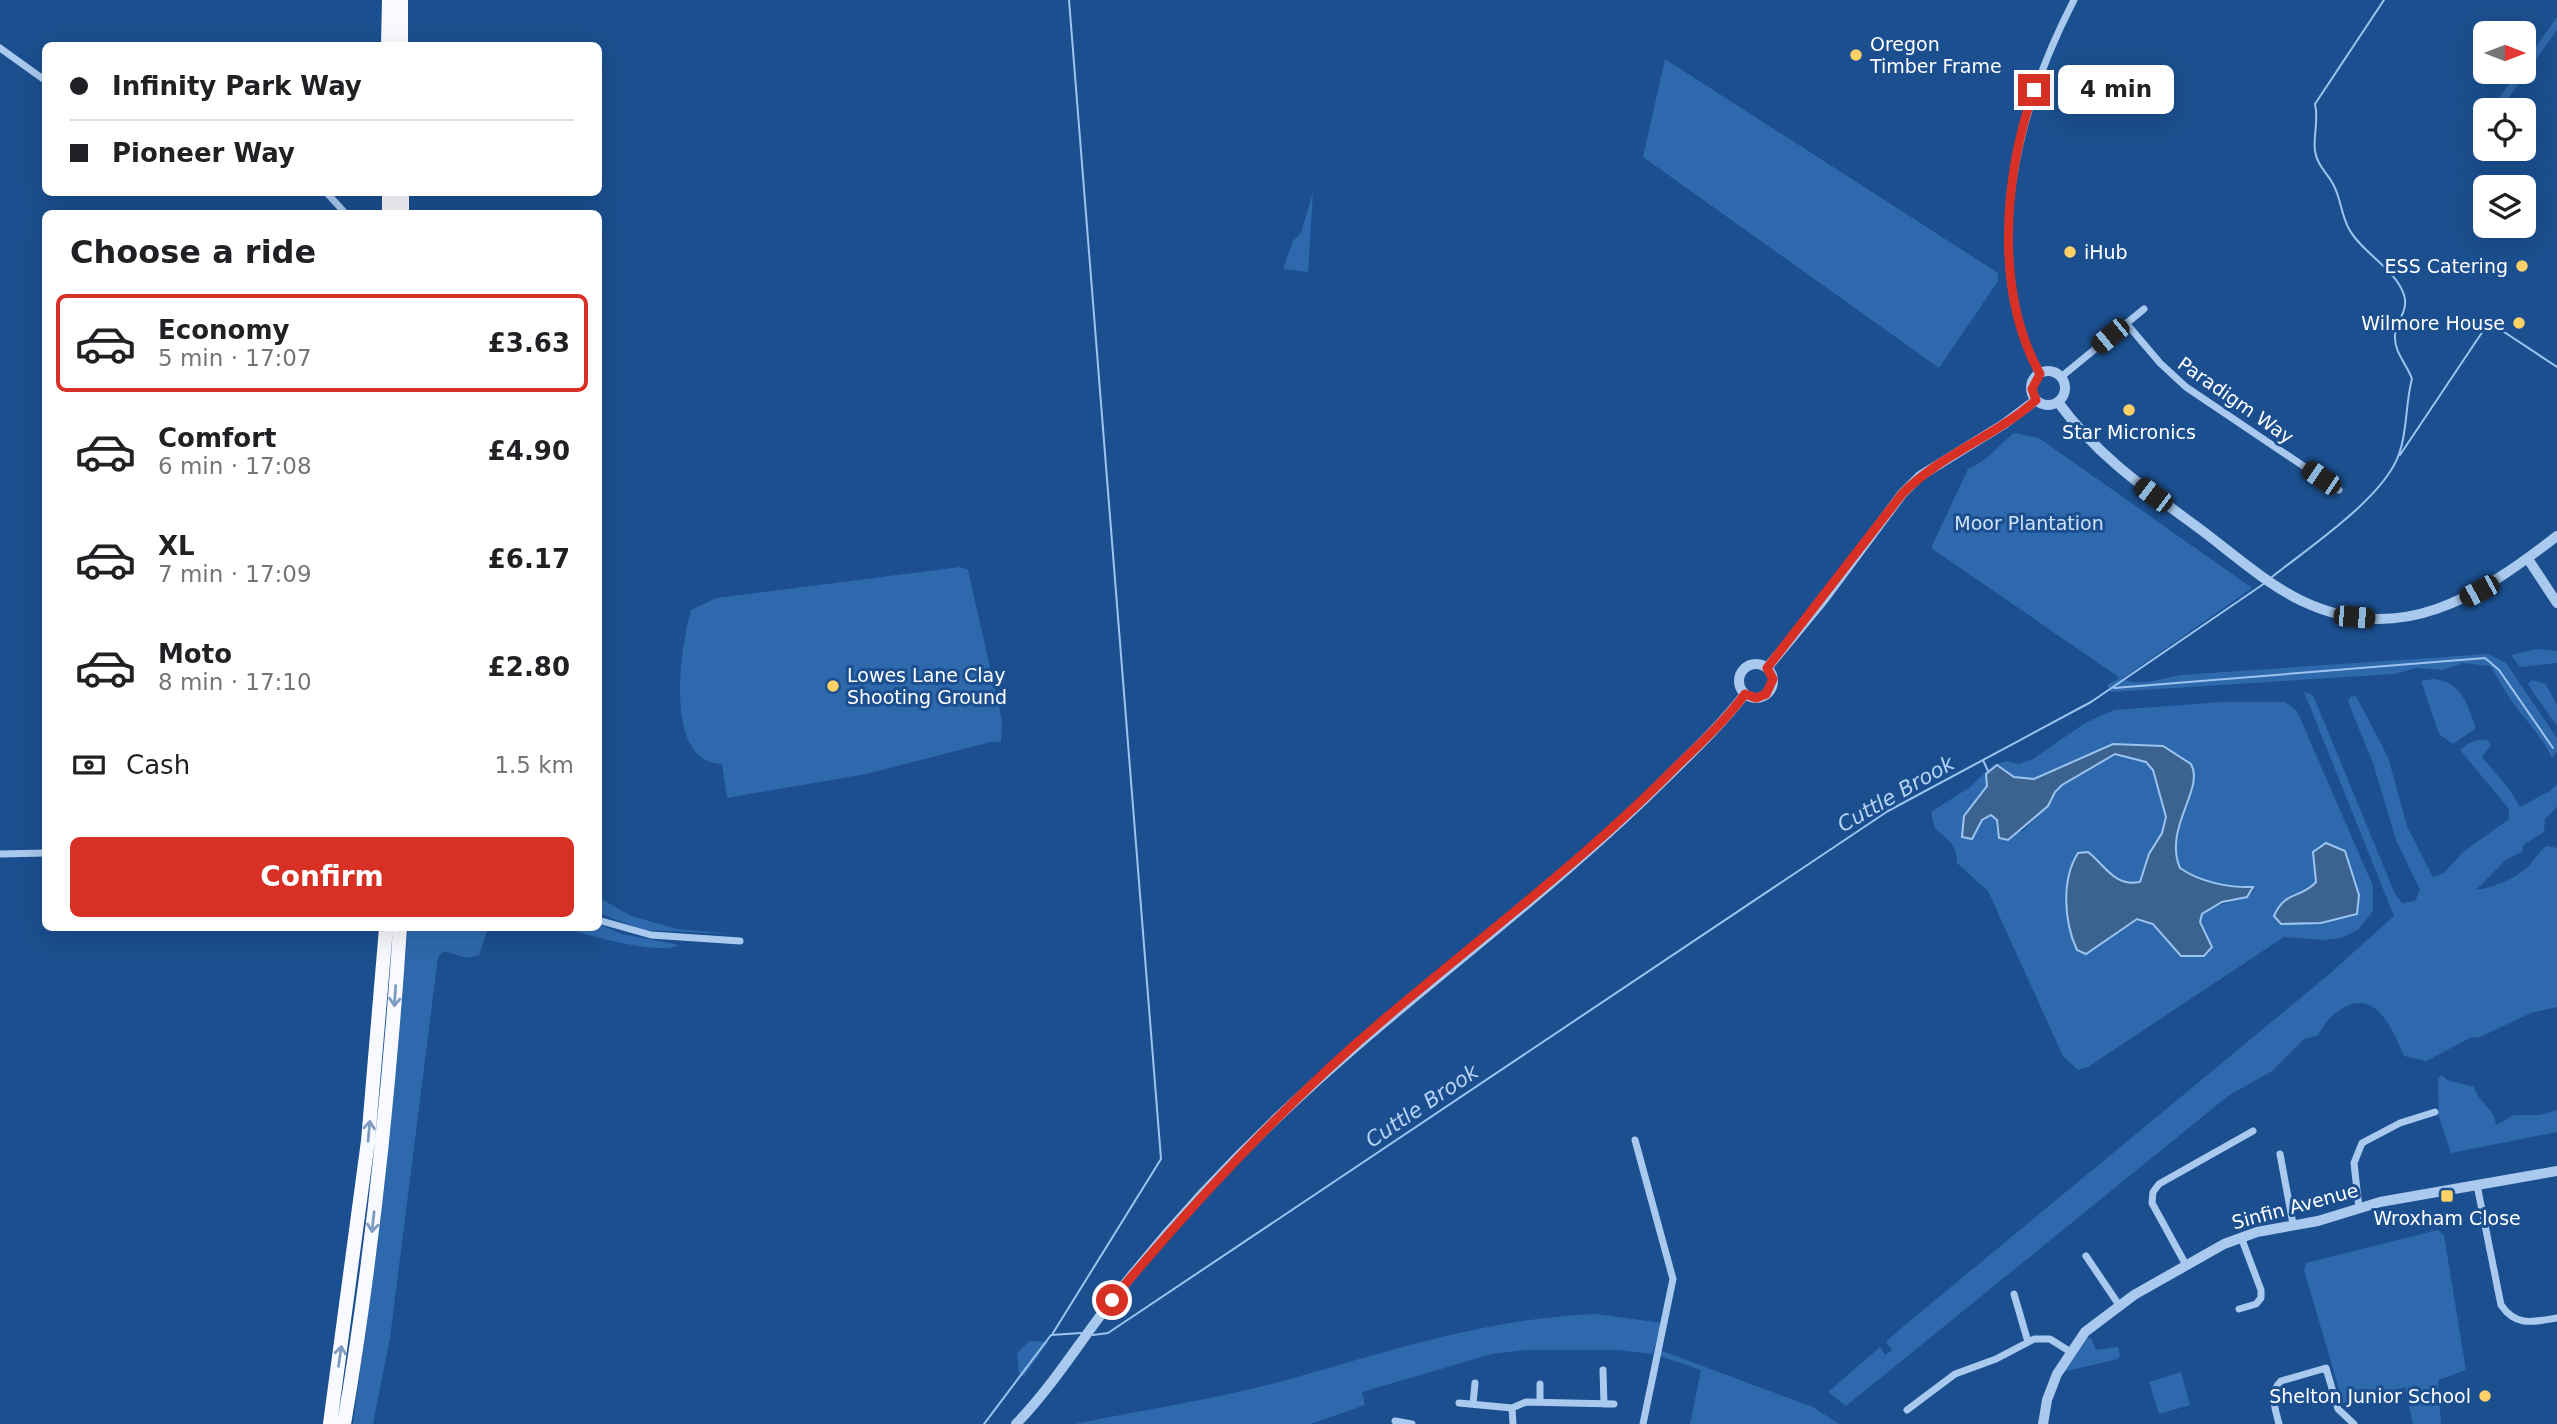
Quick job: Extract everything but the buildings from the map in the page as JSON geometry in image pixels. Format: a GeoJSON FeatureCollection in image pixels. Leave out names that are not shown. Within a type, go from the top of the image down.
{"type":"FeatureCollection","features":[{"type":"Feature","properties":{"kind":"highway"},"geometry":{"type":"LineString","coordinates":[[388,42],[389,0]]}},
{"type":"Feature","properties":{"kind":"highway"},"geometry":{"type":"LineString","coordinates":[[401,0],[401,42]]}},
{"type":"Feature","properties":{"kind":"highway"},"geometry":{"type":"LineString","coordinates":[[330,1424],[368,1141],[386,931]]}},
{"type":"Feature","properties":{"kind":"highway"},"geometry":{"type":"LineString","coordinates":[[344,1424],[367,1275],[392,1041],[400,931]]}},
{"type":"Feature","properties":{"kind":"street"},"geometry":{"type":"LineString","coordinates":[[2040,374],[2025,340],[2013,292],[2012,192],[2029,104],[2074,0]]}},
{"type":"Feature","properties":{"kind":"street"},"geometry":{"type":"LineString","coordinates":[[0,48],[42,78]]}},
{"type":"Feature","properties":{"kind":"street"},"geometry":{"type":"LineString","coordinates":[[330,196],[342,210]]}},
{"type":"Feature","properties":{"kind":"street"},"geometry":{"type":"LineString","coordinates":[[2061,377],[2144,309]]}},
{"type":"Feature","properties":{"kind":"street","name":"Paradigm Way"},"geometry":{"type":"LineString","coordinates":[[2126,323],[2160,363],[2186,387],[2339,490]]}},
{"type":"Feature","properties":{"kind":"street"},"geometry":{"type":"LineString","coordinates":[[2040,374],[2051,372],[2061,377]]}},
{"type":"Feature","properties":{"kind":"street"},"geometry":{"type":"LineString","coordinates":[[2040,374],[2032,389],[2036,400],[2047,405],[2058,402],[2064,393],[2061,377]]}},
{"type":"Feature","properties":{"kind":"street"},"geometry":{"type":"LineString","coordinates":[[1767,668],[1902,494],[1920,476],[2004,424],[2036,400]]}},
{"type":"Feature","properties":{"kind":"street"},"geometry":{"type":"LineString","coordinates":[[2058,402],[2075,426],[2113,465],[2277,586],[2328,611],[2354,617],[2397,619],[2458,602],[2528,559],[2557,536]]}},
{"type":"Feature","properties":{"kind":"street"},"geometry":{"type":"LineString","coordinates":[[2528,559],[2557,603]]}},
{"type":"Feature","properties":{"kind":"street"},"geometry":{"type":"LineString","coordinates":[[1756,664],[1767,668],[1773,679],[1770,690],[1756,698],[1745,694],[1739,679],[1744,668],[1756,664]]}},
{"type":"Feature","properties":{"kind":"street"},"geometry":{"type":"LineString","coordinates":[[1016,1424],[1172,1229],[1273,1122],[1387,1017],[1587,853],[1658,785],[1745,694]]}},
{"type":"Feature","properties":{"kind":"street"},"geometry":{"type":"LineString","coordinates":[[0,853],[42,853]]}},
{"type":"Feature","properties":{"kind":"street"},"geometry":{"type":"LineString","coordinates":[[602,921],[651,935],[740,941]]}},
{"type":"Feature","properties":{"kind":"street"},"geometry":{"type":"LineString","coordinates":[[2359,1208],[2354,1163],[2362,1143],[2400,1123],[2435,1112]]}},
{"type":"Feature","properties":{"kind":"street"},"geometry":{"type":"LineString","coordinates":[[2186,1265],[2152,1203],[2153,1192],[2159,1184],[2240,1134],[2253,1131]]}},
{"type":"Feature","properties":{"kind":"street"},"geometry":{"type":"LineString","coordinates":[[1635,1140],[1673,1279],[1656,1349],[1643,1424]]}},
{"type":"Feature","properties":{"kind":"street"},"geometry":{"type":"LineString","coordinates":[[2280,1154],[2293,1224]]}},
{"type":"Feature","properties":{"kind":"street","name":"Sinfin Avenue"},"geometry":{"type":"LineString","coordinates":[[2043,1424],[2052,1386],[2070,1351],[2085,1332],[2119,1305],[2186,1265],[2241,1237],[2293,1224],[2318,1221],[2359,1208],[2556,1173]]}},
{"type":"Feature","properties":{"kind":"street"},"geometry":{"type":"LineString","coordinates":[[2477,1185],[2501,1305],[2510,1318],[2519,1321],[2557,1318]]}},
{"type":"Feature","properties":{"kind":"street"},"geometry":{"type":"LineString","coordinates":[[2239,1309],[2256,1304],[2261,1298],[2261,1290],[2241,1237]]}},
{"type":"Feature","properties":{"kind":"street"},"geometry":{"type":"LineString","coordinates":[[2086,1256],[2119,1305]]}},
{"type":"Feature","properties":{"kind":"street"},"geometry":{"type":"LineString","coordinates":[[2014,1294],[2028,1342]]}},
{"type":"Feature","properties":{"kind":"street"},"geometry":{"type":"LineString","coordinates":[[1907,1410],[1955,1374],[1996,1359],[2028,1342],[2048,1338],[2070,1351]]}},
{"type":"Feature","properties":{"kind":"street"},"geometry":{"type":"LineString","coordinates":[[2279,1424],[2274,1394],[2276,1385],[2281,1381],[2326,1368],[2338,1409],[2354,1424]]}},
{"type":"Feature","properties":{"kind":"street"},"geometry":{"type":"LineString","coordinates":[[1603,1370],[1604,1404]]}},
{"type":"Feature","properties":{"kind":"street"},"geometry":{"type":"LineString","coordinates":[[1473,1404],[1475,1383]]}},
{"type":"Feature","properties":{"kind":"street"},"geometry":{"type":"LineString","coordinates":[[1540,1384],[1540,1401]]}},
{"type":"Feature","properties":{"kind":"street"},"geometry":{"type":"LineString","coordinates":[[1459,1404],[1512,1408],[1520,1403],[1540,1401],[1614,1404]]}},
{"type":"Feature","properties":{"kind":"street"},"geometry":{"type":"LineString","coordinates":[[1512,1408],[1513,1424]]}},
{"type":"Feature","properties":{"kind":"street"},"geometry":{"type":"LineString","coordinates":[[1395,1421],[1409,1424],[1410,1413]]}},
{"type":"Feature","properties":{"kind":"green space"},"geometry":{"type":"Polygon","coordinates":[[[2557,17],[2557,30],[2536,59],[2536,46],[2557,17]]]}},
{"type":"Feature","properties":{"kind":"green space"},"geometry":{"type":"Polygon","coordinates":[[[1665,59],[1998,273],[1998,281],[1939,368],[1643,157],[1665,59]]]}},
{"type":"Feature","properties":{"kind":"green space"},"geometry":{"type":"Polygon","coordinates":[[[2509,84],[2519,84],[2509,98],[2499,98],[2509,84]]]}},
{"type":"Feature","properties":{"kind":"green space"},"geometry":{"type":"Polygon","coordinates":[[[1313,192],[1308,272],[1283,269],[1293,241],[1301,233],[1313,192]]]}},
{"type":"Feature","properties":{"kind":"green space","name":"Moor Plantation"},"geometry":{"type":"Polygon","coordinates":[[[2014,433],[2039,438],[2252,588],[2122,679],[2144,682],[2181,675],[2488,654],[2506,663],[2557,738],[2557,751],[2552,758],[2490,666],[2463,663],[2443,670],[2416,668],[2394,674],[2111,692],[2107,685],[2120,678],[1931,548],[1968,469],[1987,458],[2014,433]]]}},
{"type":"Feature","properties":{"kind":"green space","name":"Lowes Lane Clay Shooting Ground"},"geometry":{"type":"Polygon","coordinates":[[[960,567],[968,570],[1002,720],[1001,742],[991,742],[866,774],[727,798],[722,764],[703,759],[690,744],[683,724],[681,674],[691,610],[716,598],[960,567]]]}},
{"type":"Feature","properties":{"kind":"green space"},"geometry":{"type":"Polygon","coordinates":[[[2537,649],[2557,651],[2557,663],[2520,667],[2511,655],[2537,649]]]}},
{"type":"Feature","properties":{"kind":"green space"},"geometry":{"type":"Polygon","coordinates":[[[2433,679],[2450,684],[2461,694],[2475,725],[2475,729],[2453,744],[2439,734],[2421,681],[2433,679]]]}},
{"type":"Feature","properties":{"kind":"green space"},"geometry":{"type":"Polygon","coordinates":[[[2532,680],[2546,684],[2557,705],[2557,726],[2528,684],[2532,680]]]}},
{"type":"Feature","properties":{"kind":"green space"},"geometry":{"type":"Polygon","coordinates":[[[2304,692],[2313,695],[2395,894],[2402,903],[2415,901],[2420,890],[2396,840],[2373,763],[2348,702],[2350,697],[2356,696],[2388,757],[2407,826],[2433,877],[2444,873],[2463,852],[2509,819],[2509,809],[2460,750],[2464,747],[2477,740],[2488,740],[2491,745],[2482,757],[2510,790],[2520,807],[2550,791],[2557,784],[2557,807],[2545,819],[2544,832],[2523,845],[2522,852],[2507,859],[2477,889],[2496,885],[2517,875],[2547,846],[2557,848],[2557,1007],[2531,1013],[2478,1038],[2472,1037],[2426,1061],[2404,1056],[2392,1030],[2377,1010],[2367,1004],[2356,1003],[2344,1007],[2330,1018],[2317,1036],[2304,1039],[2272,1071],[2228,1096],[1846,1406],[1828,1392],[1880,1347],[1885,1355],[1892,1350],[1886,1342],[1899,1330],[2327,976],[2394,916],[2304,692]]]}},
{"type":"Feature","properties":{"kind":"green space"},"geometry":{"type":"Polygon","coordinates":[[[2223,702],[2285,702],[2297,711],[2373,886],[2373,911],[2358,930],[2341,938],[2323,940],[2284,937],[2088,1067],[2078,1070],[2063,1056],[1988,891],[1957,863],[1957,857],[1948,839],[1935,829],[1931,812],[1970,787],[1993,765],[2006,761],[2019,764],[2033,759],[2085,723],[2114,710],[2223,702]],[[2113,744],[2034,779],[2014,777],[1997,765],[1988,771],[1987,786],[1964,816],[1982,820],[1991,815],[1997,820],[1996,830],[2023,831],[2052,801],[2055,792],[2062,785],[2115,754],[2146,762],[2153,770],[2166,817],[2162,833],[2148,857],[2140,882],[2128,883],[2117,879],[2101,862],[2070,873],[2066,902],[2149,922],[2164,934],[2177,950],[2193,955],[2208,954],[2212,947],[2200,922],[2202,914],[2254,891],[2253,887],[2206,881],[2180,869],[2176,855],[2177,840],[2193,773],[2191,764],[2163,747],[2113,744]]]}},
{"type":"Feature","properties":{"kind":"green space"},"geometry":{"type":"Polygon","coordinates":[[[602,899],[631,916],[677,929],[733,934],[642,930],[602,914],[602,899]]]}},
{"type":"Feature","properties":{"kind":"green space"},"geometry":{"type":"Polygon","coordinates":[[[602,925],[622,934],[679,945],[656,948],[576,931],[602,931],[602,925]]]}},
{"type":"Feature","properties":{"kind":"green space"},"geometry":{"type":"Polygon","coordinates":[[[408,931],[487,931],[479,955],[467,958],[444,951],[438,957],[390,1338],[373,1424],[353,1424],[380,1225],[408,931]]]}},
{"type":"Feature","properties":{"kind":"green space"},"geometry":{"type":"Polygon","coordinates":[[[2442,1075],[2447,1080],[2474,1087],[2493,1114],[2496,1125],[2514,1115],[2540,1115],[2557,1110],[2557,1132],[2451,1153],[2439,1117],[2438,1078],[2442,1075]]]}},
{"type":"Feature","properties":{"kind":"green space"},"geometry":{"type":"Polygon","coordinates":[[[2438,1230],[2444,1235],[2466,1370],[2438,1380],[2441,1424],[2413,1424],[2405,1387],[2350,1405],[2343,1403],[2304,1270],[2306,1263],[2438,1230]]]}},
{"type":"Feature","properties":{"kind":"green space"},"geometry":{"type":"Polygon","coordinates":[[[1596,1314],[1662,1323],[1652,1354],[1618,1350],[1524,1350],[1492,1354],[1362,1392],[1365,1405],[1311,1424],[1075,1424],[1203,1400],[1475,1330],[1515,1322],[1596,1314]]]}},
{"type":"Feature","properties":{"kind":"green space"},"geometry":{"type":"Polygon","coordinates":[[[2087,1338],[2091,1338],[2096,1350],[2118,1347],[2118,1359],[2062,1372],[2087,1338]]]}},
{"type":"Feature","properties":{"kind":"green space"},"geometry":{"type":"Polygon","coordinates":[[[1029,1341],[1048,1342],[1024,1376],[1019,1373],[1017,1353],[1029,1341]]]}},
{"type":"Feature","properties":{"kind":"green space"},"geometry":{"type":"Polygon","coordinates":[[[1659,1350],[1813,1407],[1839,1424],[1690,1424],[1701,1370],[1660,1356],[1659,1350]]]}},
{"type":"Feature","properties":{"kind":"green space"},"geometry":{"type":"Polygon","coordinates":[[[2181,1372],[2190,1405],[2159,1414],[2149,1382],[2181,1372]]]}},
{"type":"Feature","properties":{"kind":"shaded area"},"geometry":{"type":"Polygon","coordinates":[[[2113,744],[2163,746],[2191,764],[2193,785],[2177,838],[2176,853],[2180,868],[2215,883],[2253,887],[2247,897],[2222,902],[2202,914],[2200,922],[2212,947],[2204,956],[2181,956],[2153,924],[2137,919],[2086,954],[2077,950],[2069,927],[2067,888],[2078,853],[2088,852],[2111,874],[2123,881],[2140,882],[2149,854],[2162,833],[2166,817],[2153,770],[2146,762],[2115,754],[2062,785],[2048,806],[2008,840],[1999,838],[1997,820],[1991,815],[1982,820],[1972,839],[1962,837],[1964,816],[1987,786],[1986,774],[1997,765],[2014,777],[2034,779],[2113,744]]]}},
{"type":"Feature","properties":{"kind":"shaded area"},"geometry":{"type":"Polygon","coordinates":[[[2326,843],[2345,851],[2359,895],[2357,914],[2321,923],[2281,924],[2274,916],[2278,908],[2288,898],[2305,891],[2316,882],[2313,852],[2326,843]]]}},
{"type":"Feature","properties":{"kind":"waterway"},"geometry":{"type":"LineString","coordinates":[[1053,1333],[1161,1159],[1069,0]]}},
{"type":"Feature","properties":{"kind":"waterway","name":"Cuttle Brook"},"geometry":{"type":"LineString","coordinates":[[2272,577],[2324,537],[2378,488],[2391,471],[2404,436],[2412,379],[2395,341],[2405,306],[2404,295],[2394,277],[2362,246],[2349,229],[2336,189],[2322,169],[2315,151],[2315,104],[2384,0]]}},
{"type":"Feature","properties":{"kind":"waterway"},"geometry":{"type":"LineString","coordinates":[[2400,455],[2489,322],[2557,367]]}},
{"type":"Feature","properties":{"kind":"waterway","name":"Cuttle Brook"},"geometry":{"type":"LineString","coordinates":[[1093,1335],[1108,1333],[1888,811],[2091,702],[2265,583]]}},
{"type":"Feature","properties":{"kind":"waterway"},"geometry":{"type":"LineString","coordinates":[[2114,688],[2485,658],[2499,670],[2553,748]]}},
{"type":"Feature","properties":{"kind":"waterway"},"geometry":{"type":"LineString","coordinates":[[1983,760],[1988,771]]}},
{"type":"Feature","properties":{"kind":"waterway","name":"Cuttle Brook"},"geometry":{"type":"LineString","coordinates":[[984,1424],[1051,1335],[1081,1333]]}},
{"type":"Feature","properties":{"kind":"place","name":"Oregon Timber Frame"},"geometry":{"type":"Point","coordinates":[1856,55]}},
{"type":"Feature","properties":{"kind":"place","name":"iHub"},"geometry":{"type":"Point","coordinates":[2070,252]}},
{"type":"Feature","properties":{"kind":"place","name":"ESS Catering"},"geometry":{"type":"Point","coordinates":[2522,266]}},
{"type":"Feature","properties":{"kind":"place","name":"Wilmore House"},"geometry":{"type":"Point","coordinates":[2519,323]}},
{"type":"Feature","properties":{"kind":"place","name":"Star Micronics"},"geometry":{"type":"Point","coordinates":[2129,410]}},
{"type":"Feature","properties":{"kind":"place","name":"Lowes Lane Clay Shooting Ground"},"geometry":{"type":"Point","coordinates":[833,686]}},
{"type":"Feature","properties":{"kind":"place","name":"Wroxham Close"},"geometry":{"type":"Point","coordinates":[2447,1196]}},
{"type":"Feature","properties":{"kind":"place","name":"Shelton Junior School"},"geometry":{"type":"Point","coordinates":[2485,1396]}},
{"type":"Feature","properties":{"kind":"route"},"geometry":{"type":"LineString","coordinates":[[1112,1300],[1209,1189],[1273,1122],[1344,1055],[1561,876],[1631,812],[1720,723],[1745,694],[1756,698],[1770,690],[1773,679],[1767,668],[1853,562],[1902,494],[1920,476],[1932,466],[2004,424],[2036,400],[2032,383],[2040,374],[2017,316],[2010,246],[2015,167],[2034,90]]}}]}
